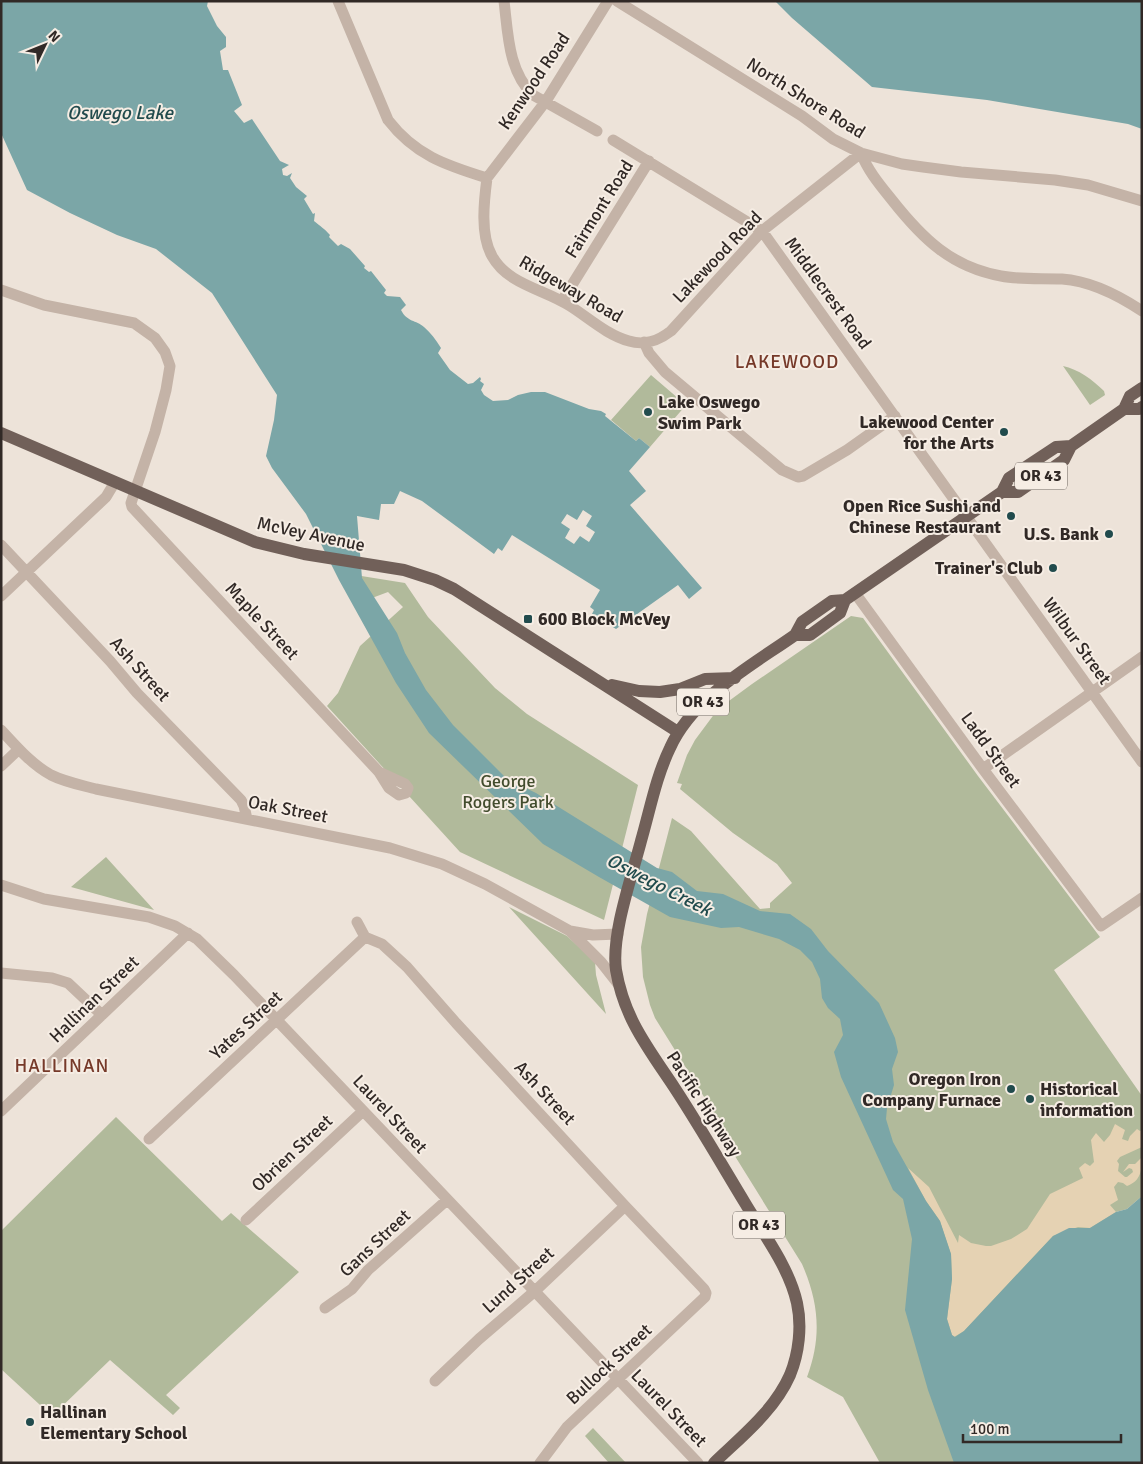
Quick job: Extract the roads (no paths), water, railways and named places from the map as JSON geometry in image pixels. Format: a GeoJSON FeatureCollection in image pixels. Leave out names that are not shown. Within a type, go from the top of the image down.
{"type":"FeatureCollection","features":[{"type":"Feature","properties":{"kind":"main road","name":"OR 43"},"geometry":{"type":"LineString","coordinates":[[678,732],[703,702],[734,678],[795,635],[810,635],[840,613],[850,597],[1002,492],[1009,478],[1056,446],[1071,446],[1124,409],[1130,396],[1142,388]]}},
{"type":"Feature","properties":{"kind":"main road","name":"OR 43"},"geometry":{"type":"LineString","coordinates":[[1124,409],[1139,409],[1142,407]]}},
{"type":"Feature","properties":{"kind":"main road","name":"McVey Avenue"},"geometry":{"type":"LineString","coordinates":[[1,433],[255,542],[284,550],[415,573],[444,584],[678,732]]}},
{"type":"Feature","properties":{"kind":"main road","name":"McVey Avenue"},"geometry":{"type":"LineString","coordinates":[[604,684],[639,691],[660,692],[680,689],[705,680],[734,678]]}},
{"type":"Feature","properties":{"kind":"main road","name":"Pacific Highway"},"geometry":{"type":"LineString","coordinates":[[678,732],[663,766],[653,799],[619,928],[616,969],[627,1008],[644,1044],[686,1105],[780,1260],[793,1288],[800,1323],[791,1372],[785,1386],[765,1413],[714,1463]]}},
{"type":"Feature","properties":{"kind":"street"},"geometry":{"type":"LineString","coordinates":[[338,1],[388,120],[396,131],[416,149],[433,158],[487,178]]}},
{"type":"Feature","properties":{"kind":"street"},"geometry":{"type":"LineString","coordinates":[[504,1],[514,67],[526,88],[533,95],[597,131]]}},
{"type":"Feature","properties":{"kind":"street","name":"Kenwood Road"},"geometry":{"type":"LineString","coordinates":[[487,178],[546,101],[608,1]]}},
{"type":"Feature","properties":{"kind":"street","name":"North Shore Road"},"geometry":{"type":"LineString","coordinates":[[618,1],[802,116],[833,139],[861,153],[902,164],[1088,185],[1142,201]]}},
{"type":"Feature","properties":{"kind":"street","name":"Middlecrest Road"},"geometry":{"type":"LineString","coordinates":[[613,140],[762,231],[966,517]]}},
{"type":"Feature","properties":{"kind":"street"},"geometry":{"type":"LineString","coordinates":[[861,153],[870,172],[913,227],[932,244],[954,258],[977,269],[1002,276],[1025,279],[1064,279],[1089,284],[1105,290],[1142,311]]}},
{"type":"Feature","properties":{"kind":"street","name":"Lakewood Road"},"geometry":{"type":"LineString","coordinates":[[644,342],[661,339],[671,331],[762,231],[861,153]]}},
{"type":"Feature","properties":{"kind":"street","name":"Fairmont Road"},"geometry":{"type":"LineString","coordinates":[[562,301],[649,161]]}},
{"type":"Feature","properties":{"kind":"street","name":"Ridgeway Road"},"geometry":{"type":"LineString","coordinates":[[487,178],[484,195],[485,239],[497,263],[510,276],[562,301],[608,332],[629,341],[644,342]]}},
{"type":"Feature","properties":{"kind":"street"},"geometry":{"type":"LineString","coordinates":[[1,290],[44,305],[134,324],[150,333],[161,345],[170,366],[169,378],[155,432],[135,491]]}},
{"type":"Feature","properties":{"kind":"street"},"geometry":{"type":"LineString","coordinates":[[644,342],[649,353],[665,372],[782,470],[798,477],[803,476],[846,450],[895,416]]}},
{"type":"Feature","properties":{"kind":"street"},"geometry":{"type":"LineString","coordinates":[[1,596],[106,497],[115,482]]}},
{"type":"Feature","properties":{"kind":"street","name":"Maple Street"},"geometry":{"type":"LineString","coordinates":[[135,491],[131,503],[134,511],[379,772]]}},
{"type":"Feature","properties":{"kind":"street","name":"Wilbur Street"},"geometry":{"type":"LineString","coordinates":[[966,517],[1142,762]]}},
{"type":"Feature","properties":{"kind":"street","name":"Ash Street"},"geometry":{"type":"LineString","coordinates":[[1,545],[110,661],[137,693],[241,800],[247,819]]}},
{"type":"Feature","properties":{"kind":"street","name":"Ladd Street"},"geometry":{"type":"LineString","coordinates":[[850,597],[1101,926],[1142,898]]}},
{"type":"Feature","properties":{"kind":"street"},"geometry":{"type":"LineString","coordinates":[[983,770],[1142,657]]}},
{"type":"Feature","properties":{"kind":"street","name":"Oak Street"},"geometry":{"type":"LineString","coordinates":[[1,730],[43,770],[71,783],[390,848],[434,862],[486,884],[570,931],[601,962],[621,987]]}},
{"type":"Feature","properties":{"kind":"street"},"geometry":{"type":"LineString","coordinates":[[1,766],[19,749]]}},
{"type":"Feature","properties":{"kind":"street","name":"Laurel Street"},"geometry":{"type":"LineString","coordinates":[[1,885],[44,899],[149,916],[175,926],[204,945],[698,1463]]}},
{"type":"Feature","properties":{"kind":"street"},"geometry":{"type":"LineString","coordinates":[[357,922],[365,937]]}},
{"type":"Feature","properties":{"kind":"street","name":"Oak Street"},"geometry":{"type":"LineString","coordinates":[[570,931],[592,935],[619,928]]}},
{"type":"Feature","properties":{"kind":"street","name":"Hallinan Street"},"geometry":{"type":"LineString","coordinates":[[1,1111],[188,933]]}},
{"type":"Feature","properties":{"kind":"street","name":"Ash Street"},"geometry":{"type":"LineString","coordinates":[[365,937],[382,944],[407,967],[706,1293]]}},
{"type":"Feature","properties":{"kind":"street","name":"Yates Street"},"geometry":{"type":"LineString","coordinates":[[149,1139],[365,937]]}},
{"type":"Feature","properties":{"kind":"street"},"geometry":{"type":"LineString","coordinates":[[1,973],[52,978],[68,983],[102,1015]]}},
{"type":"Feature","properties":{"kind":"street","name":"Obrien Street"},"geometry":{"type":"LineString","coordinates":[[246,1220],[363,1111]]}},
{"type":"Feature","properties":{"kind":"street","name":"Gans Street"},"geometry":{"type":"LineString","coordinates":[[326,1308],[352,1289],[368,1270],[447,1200]]}},
{"type":"Feature","properties":{"kind":"street","name":"Lund Street"},"geometry":{"type":"LineString","coordinates":[[435,1381],[479,1339],[535,1291],[625,1206]]}},
{"type":"Feature","properties":{"kind":"street","name":"Bullock Street"},"geometry":{"type":"LineString","coordinates":[[540,1463],[567,1427],[619,1380],[705,1297],[706,1293]]}},
{"type":"Feature","properties":{"kind":"water","name":"Oswego Lake"},"geometry":{"type":"Polygon","coordinates":[[[1,1],[208,1],[207,6],[217,26],[226,37],[226,47],[220,51],[223,70],[228,70],[242,105],[234,111],[244,123],[252,119],[280,161],[289,165],[282,169],[283,175],[287,176],[292,173],[290,178],[296,187],[307,196],[304,199],[313,214],[315,213],[314,221],[330,235],[329,237],[338,246],[341,244],[350,249],[365,266],[364,268],[369,272],[371,271],[386,290],[384,293],[387,296],[400,297],[406,305],[401,310],[403,314],[427,329],[441,348],[438,353],[450,370],[468,384],[473,383],[480,377],[480,381],[484,384],[481,390],[484,395],[493,401],[508,400],[531,392],[545,392],[589,409],[601,411],[636,441],[639,438],[650,447],[629,471],[646,491],[630,505],[702,588],[689,599],[678,585],[616,629],[592,614],[594,610],[590,607],[600,590],[512,535],[502,551],[498,548],[494,554],[422,501],[400,491],[394,504],[381,504],[379,520],[357,516],[362,578],[397,633],[405,653],[426,690],[453,725],[507,779],[536,793],[657,868],[672,872],[697,891],[723,894],[760,911],[790,914],[811,929],[828,951],[879,1003],[895,1038],[898,1052],[892,1069],[894,1085],[887,1108],[886,1119],[893,1142],[926,1201],[940,1221],[951,1254],[952,1279],[947,1319],[952,1335],[955,1337],[964,1331],[1053,1236],[1069,1228],[1090,1228],[1116,1212],[1127,1209],[1142,1196],[1142,1463],[954,1463],[928,1390],[905,1310],[912,1239],[903,1199],[893,1190],[841,1077],[834,1052],[843,1035],[840,1019],[828,1008],[822,998],[820,979],[812,962],[800,950],[779,939],[739,927],[721,928],[670,917],[543,844],[429,733],[396,683],[339,580],[306,514],[272,468],[266,456],[277,395],[212,293],[156,249],[117,235],[27,190],[1,133],[1,1]]]}},
{"type":"Feature","properties":{"kind":"water"},"geometry":{"type":"Polygon","coordinates":[[[775,1],[1142,1],[1142,129],[1128,124],[987,100],[872,87],[775,1]]]}},
{"type":"Feature","properties":{"kind":"place","name":"Lake Oswego Swim Park"},"geometry":{"type":"Point","coordinates":[648,412]}},
{"type":"Feature","properties":{"kind":"place","name":"Lakewood Center for the Arts"},"geometry":{"type":"Point","coordinates":[1004,432]}},
{"type":"Feature","properties":{"kind":"place","name":"Open Rice Sushi and Chinese Restaurant"},"geometry":{"type":"Point","coordinates":[1011,516]}},
{"type":"Feature","properties":{"kind":"place","name":"U.S. Bank"},"geometry":{"type":"Point","coordinates":[1109,534]}},
{"type":"Feature","properties":{"kind":"place","name":"Trainer's Club"},"geometry":{"type":"Point","coordinates":[1053,568]}},
{"type":"Feature","properties":{"kind":"place","name":"600 Block McVey"},"geometry":{"type":"Point","coordinates":[528,619]}},
{"type":"Feature","properties":{"kind":"place","name":"Oregon Iron Company Furnace"},"geometry":{"type":"Point","coordinates":[1011,1089]}},
{"type":"Feature","properties":{"kind":"place","name":"Historical information"},"geometry":{"type":"Point","coordinates":[1030,1099]}},
{"type":"Feature","properties":{"kind":"place","name":"Hallinan Elementary School"},"geometry":{"type":"Point","coordinates":[30,1422]}},
{"type":"Feature","properties":{"kind":"district","name":"LAKEWOOD"},"geometry":{"type":"Point","coordinates":[787,362]}},
{"type":"Feature","properties":{"kind":"district","name":"HALLINAN"},"geometry":{"type":"Point","coordinates":[62,1066]}},
{"type":"Feature","properties":{"kind":"park label","name":"George Rogers Park"},"geometry":{"type":"Point","coordinates":[508,791]}},
{"type":"Feature","properties":{"kind":"water label","name":"Oswego Creek"},"geometry":{"type":"Point","coordinates":[659,885]}}]}
